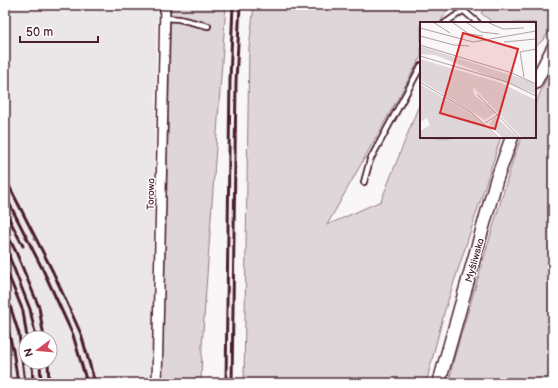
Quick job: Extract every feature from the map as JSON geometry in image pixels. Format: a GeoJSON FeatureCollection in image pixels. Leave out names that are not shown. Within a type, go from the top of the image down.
{"type":"FeatureCollection","features":[{"type":"Feature","properties":{"kind":"street","name":"Torowa"},"geometry":{"type":"LineString","coordinates":[[157,383],[165,5]]}},
{"type":"Feature","properties":{"kind":"street"},"geometry":{"type":"LineString","coordinates":[[536,78],[553,48]]}},
{"type":"Feature","properties":{"kind":"street","name":"Myśliwska"},"geometry":{"type":"LineString","coordinates":[[439,383],[496,181],[512,138]]}},
{"type":"Feature","properties":{"kind":"lane"},"geometry":{"type":"LineString","coordinates":[[457,5],[477,22]]}},
{"type":"Feature","properties":{"kind":"lane"},"geometry":{"type":"LineString","coordinates":[[446,22],[464,10],[467,5]]}},
{"type":"Feature","properties":{"kind":"lane"},"geometry":{"type":"LineString","coordinates":[[165,18],[173,18],[208,26]]}},
{"type":"Feature","properties":{"kind":"lane"},"geometry":{"type":"LineString","coordinates":[[364,182],[370,160],[420,68]]}},
{"type":"Feature","properties":{"kind":"shaded area"},"geometry":{"type":"Polygon","coordinates":[[[5,5],[157,5],[151,383],[5,383],[5,5]]]}},
{"type":"Feature","properties":{"kind":"shaded area"},"geometry":{"type":"Polygon","coordinates":[[[171,5],[226,5],[202,346],[201,383],[162,383],[171,5]]]}},
{"type":"Feature","properties":{"kind":"shaded area"},"geometry":{"type":"Polygon","coordinates":[[[254,5],[450,5],[441,22],[420,22],[420,59],[327,225],[381,201],[420,103],[420,138],[501,138],[444,313],[426,383],[244,383],[249,48],[254,5]]]}},
{"type":"Feature","properties":{"kind":"shaded area"},"geometry":{"type":"Polygon","coordinates":[[[487,5],[553,5],[553,25],[544,39],[536,46],[536,22],[492,22],[481,13],[487,5]]]}},
{"type":"Feature","properties":{"kind":"shaded area"},"geometry":{"type":"Polygon","coordinates":[[[553,66],[553,383],[449,383],[453,362],[515,153],[522,138],[536,138],[536,103],[553,66]]]}},
{"type":"Feature","properties":{"kind":"railway"},"geometry":{"type":"LineString","coordinates":[[226,383],[230,80],[233,5]]}},
{"type":"Feature","properties":{"kind":"railway"},"geometry":{"type":"LineString","coordinates":[[232,383],[236,81],[240,5]]}},
{"type":"Feature","properties":{"kind":"railway"},"geometry":{"type":"LineString","coordinates":[[5,178],[53,272],[81,334],[95,383]]}},
{"type":"Feature","properties":{"kind":"railway"},"geometry":{"type":"LineString","coordinates":[[5,195],[44,272],[73,335],[87,383]]}},
{"type":"Feature","properties":{"kind":"railway"},"geometry":{"type":"LineString","coordinates":[[5,211],[23,246]]}},
{"type":"Feature","properties":{"kind":"railway"},"geometry":{"type":"LineString","coordinates":[[5,230],[39,307],[43,330]]}},
{"type":"Feature","properties":{"kind":"railway"},"geometry":{"type":"LineString","coordinates":[[5,246],[30,309],[34,330]]}},
{"type":"Feature","properties":{"kind":"railway"},"geometry":{"type":"LineString","coordinates":[[5,267],[23,311],[26,330]]}},
{"type":"Feature","properties":{"kind":"railway"},"geometry":{"type":"LineString","coordinates":[[5,290],[19,334],[25,383]]}},
{"type":"Feature","properties":{"kind":"railway"},"geometry":{"type":"LineString","coordinates":[[5,317],[13,350],[18,383]]}},
{"type":"Feature","properties":{"kind":"railway"},"geometry":{"type":"LineString","coordinates":[[32,370],[33,383]]}},
{"type":"Feature","properties":{"kind":"railway"},"geometry":{"type":"LineString","coordinates":[[40,370],[41,383]]}},
{"type":"Feature","properties":{"kind":"railway"},"geometry":{"type":"LineString","coordinates":[[48,370],[49,383]]}}]}
